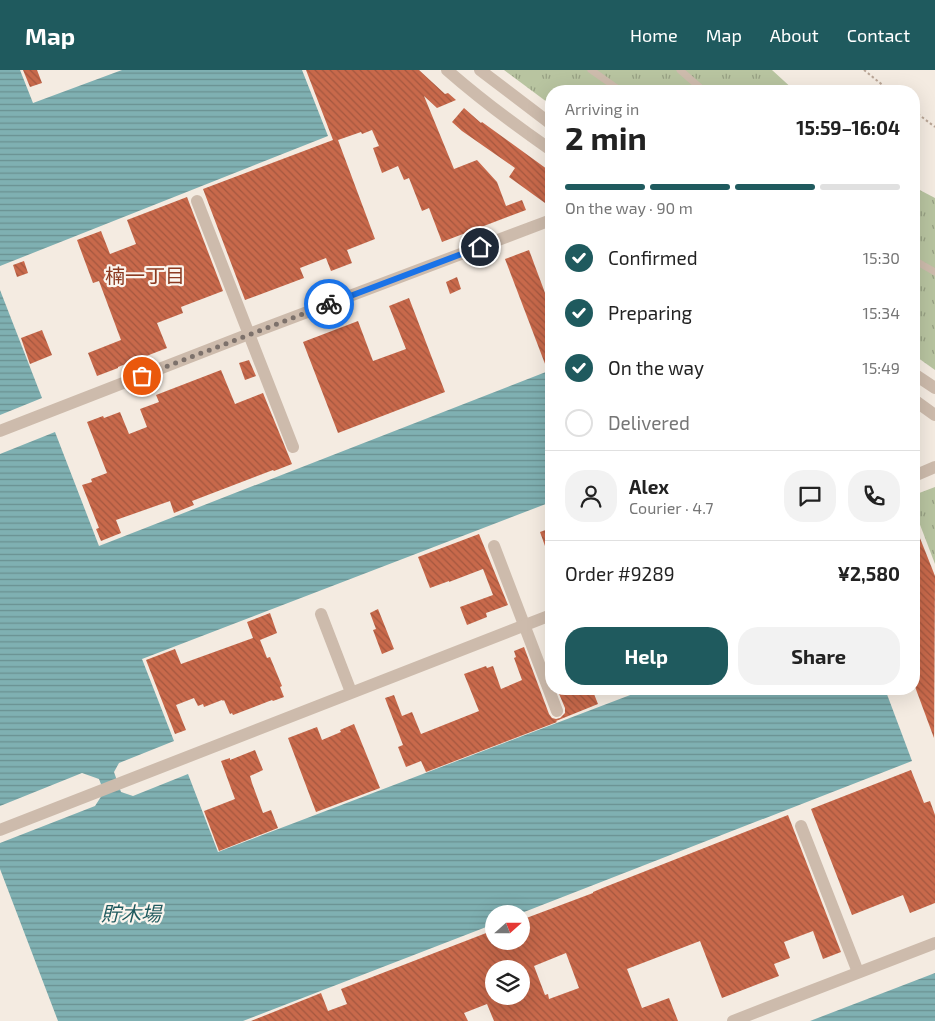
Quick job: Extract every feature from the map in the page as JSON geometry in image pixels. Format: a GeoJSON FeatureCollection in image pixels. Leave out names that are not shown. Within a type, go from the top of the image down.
{"type":"FeatureCollection","features":[{"type":"Feature","properties":{"kind":"street"},"geometry":{"type":"LineString","coordinates":[[447,70],[470,90],[545,146]]}},
{"type":"Feature","properties":{"kind":"street"},"geometry":{"type":"LineString","coordinates":[[480,70],[545,119]]}},
{"type":"Feature","properties":{"kind":"street"},"geometry":{"type":"LineString","coordinates":[[197,201],[293,447]]}},
{"type":"Feature","properties":{"kind":"street"},"geometry":{"type":"LineString","coordinates":[[0,432],[249,334],[545,222]]}},
{"type":"Feature","properties":{"kind":"street"},"geometry":{"type":"LineString","coordinates":[[920,378],[935,388]]}},
{"type":"Feature","properties":{"kind":"street"},"geometry":{"type":"LineString","coordinates":[[920,404],[935,415]]}},
{"type":"Feature","properties":{"kind":"street"},"geometry":{"type":"LineString","coordinates":[[920,473],[935,467]]}},
{"type":"Feature","properties":{"kind":"street"},"geometry":{"type":"LineString","coordinates":[[494,546],[545,680]]}},
{"type":"Feature","properties":{"kind":"street"},"geometry":{"type":"LineString","coordinates":[[321,614],[350,692]]}},
{"type":"Feature","properties":{"kind":"street"},"geometry":{"type":"LineString","coordinates":[[0,830],[545,617]]}},
{"type":"Feature","properties":{"kind":"street"},"geometry":{"type":"LineString","coordinates":[[551,695],[557,711]]}},
{"type":"Feature","properties":{"kind":"street"},"geometry":{"type":"LineString","coordinates":[[801,826],[858,972]]}},
{"type":"Feature","properties":{"kind":"street"},"geometry":{"type":"LineString","coordinates":[[733,1021],[935,943]]}},
{"type":"Feature","properties":{"kind":"lane"},"geometry":{"type":"LineString","coordinates":[[590,70],[612,85]]}},
{"type":"Feature","properties":{"kind":"lane"},"geometry":{"type":"LineString","coordinates":[[680,70],[697,85]]}},
{"type":"Feature","properties":{"kind":"lane"},"geometry":{"type":"LineString","coordinates":[[920,263],[935,272]]}},
{"type":"Feature","properties":{"kind":"path"},"geometry":{"type":"LineString","coordinates":[[864,70],[883,85]]}},
{"type":"Feature","properties":{"kind":"path"},"geometry":{"type":"LineString","coordinates":[[920,116],[935,127]]}},
{"type":"Feature","properties":{"kind":"green space"},"geometry":{"type":"Polygon","coordinates":[[[504,70],[772,70],[788,85],[545,85],[545,101],[504,70]]]}},
{"type":"Feature","properties":{"kind":"green space"},"geometry":{"type":"Polygon","coordinates":[[[920,190],[935,198],[935,370],[920,359],[920,190]]]}},
{"type":"Feature","properties":{"kind":"green space"},"geometry":{"type":"Polygon","coordinates":[[[935,487],[935,564],[920,525],[920,493],[935,487]]]}},
{"type":"Feature","properties":{"kind":"water"},"geometry":{"type":"Polygon","coordinates":[[[0,70],[20,70],[33,103],[122,70],[302,70],[328,136],[0,266],[0,70]]]}},
{"type":"Feature","properties":{"kind":"water"},"geometry":{"type":"Polygon","coordinates":[[[0,290],[42,398],[0,415],[0,290]]]}},
{"type":"Feature","properties":{"kind":"water","name":"貯木場"},"geometry":{"type":"Polygon","coordinates":[[[545,372],[545,504],[142,659],[174,741],[119,763],[114,772],[121,792],[133,796],[188,774],[218,852],[630,695],[887,695],[912,761],[530,910],[530,905],[485,905],[485,927],[243,1021],[58,1021],[0,869],[0,843],[95,806],[104,792],[99,779],[82,773],[0,806],[0,454],[55,432],[99,546],[545,372]]]}},
{"type":"Feature","properties":{"kind":"water"},"geometry":{"type":"Polygon","coordinates":[[[935,973],[935,1021],[810,1021],[935,973]]]}},
{"type":"Feature","properties":{"kind":"building"},"geometry":{"type":"Polygon","coordinates":[[[23,70],[37,70],[42,83],[30,87],[23,70]]]}},
{"type":"Feature","properties":{"kind":"building"},"geometry":{"type":"Polygon","coordinates":[[[306,70],[419,70],[445,94],[448,93],[456,100],[437,108],[424,96],[454,169],[477,160],[497,182],[506,206],[522,200],[526,210],[442,242],[429,208],[422,211],[409,178],[404,180],[398,166],[382,173],[373,148],[379,146],[372,130],[362,134],[361,132],[338,140],[375,239],[347,250],[352,263],[331,271],[326,258],[300,268],[304,278],[245,300],[203,189],[333,140],[306,70]]]}},
{"type":"Feature","properties":{"kind":"building"},"geometry":{"type":"Polygon","coordinates":[[[464,108],[481,123],[545,168],[545,203],[509,177],[515,168],[452,122],[464,108]]]}},
{"type":"Feature","properties":{"kind":"building"},"geometry":{"type":"Polygon","coordinates":[[[187,197],[223,291],[181,307],[183,313],[157,323],[167,348],[97,376],[88,353],[121,340],[99,281],[93,283],[77,240],[101,231],[110,254],[136,244],[127,220],[187,197]]]}},
{"type":"Feature","properties":{"kind":"building"},"geometry":{"type":"Polygon","coordinates":[[[529,250],[545,293],[545,364],[505,259],[529,250]]]}},
{"type":"Feature","properties":{"kind":"building"},"geometry":{"type":"Polygon","coordinates":[[[24,261],[28,273],[17,277],[13,265],[24,261]]]}},
{"type":"Feature","properties":{"kind":"building"},"geometry":{"type":"Polygon","coordinates":[[[457,277],[461,289],[450,294],[446,282],[457,277]]]}},
{"type":"Feature","properties":{"kind":"building"},"geometry":{"type":"Polygon","coordinates":[[[409,298],[445,392],[338,433],[303,342],[358,321],[373,361],[406,349],[389,306],[409,298]]]}},
{"type":"Feature","properties":{"kind":"building"},"geometry":{"type":"Polygon","coordinates":[[[42,330],[52,355],[30,364],[21,338],[42,330]]]}},
{"type":"Feature","properties":{"kind":"building"},"geometry":{"type":"Polygon","coordinates":[[[249,360],[256,376],[245,380],[239,363],[249,360]]]}},
{"type":"Feature","properties":{"kind":"building"},"geometry":{"type":"Polygon","coordinates":[[[221,370],[235,404],[263,393],[292,464],[192,501],[194,505],[174,513],[170,501],[116,520],[121,533],[101,541],[96,529],[99,528],[82,485],[92,482],[91,479],[107,473],[87,422],[120,412],[129,434],[147,427],[140,409],[159,402],[156,395],[221,370]]]}},
{"type":"Feature","properties":{"kind":"building"},"geometry":{"type":"Polygon","coordinates":[[[545,530],[545,546],[540,532],[545,530]]]}},
{"type":"Feature","properties":{"kind":"building"},"geometry":{"type":"Polygon","coordinates":[[[479,534],[508,605],[486,613],[487,617],[467,625],[460,607],[493,595],[483,569],[430,588],[418,557],[479,534]]]}},
{"type":"Feature","properties":{"kind":"building"},"geometry":{"type":"Polygon","coordinates":[[[920,538],[935,576],[934,738],[918,695],[920,695],[920,538]]]}},
{"type":"Feature","properties":{"kind":"building"},"geometry":{"type":"Polygon","coordinates":[[[378,609],[394,649],[382,654],[373,630],[376,629],[370,613],[378,609]]]}},
{"type":"Feature","properties":{"kind":"building"},"geometry":{"type":"Polygon","coordinates":[[[270,613],[277,633],[260,640],[267,658],[270,657],[282,686],[280,687],[284,697],[233,715],[232,713],[230,714],[224,700],[204,707],[203,704],[198,706],[194,698],[176,705],[186,730],[175,734],[146,660],[175,649],[181,664],[253,638],[247,622],[270,613]]]}},
{"type":"Feature","properties":{"kind":"building"},"geometry":{"type":"Polygon","coordinates":[[[524,647],[552,718],[560,718],[565,713],[560,695],[594,695],[598,704],[557,722],[426,772],[421,761],[406,767],[398,747],[403,745],[385,698],[394,695],[402,716],[412,712],[421,734],[479,711],[464,674],[486,666],[487,668],[493,666],[501,689],[522,680],[514,658],[516,657],[514,651],[524,647]]]}},
{"type":"Feature","properties":{"kind":"building"},"geometry":{"type":"Polygon","coordinates":[[[354,724],[380,788],[316,812],[288,738],[317,727],[322,740],[354,724]]]}},
{"type":"Feature","properties":{"kind":"building"},"geometry":{"type":"Polygon","coordinates":[[[255,750],[263,770],[250,776],[252,783],[263,813],[271,810],[278,828],[219,851],[204,811],[235,799],[221,761],[230,758],[230,760],[255,750]]]}},
{"type":"Feature","properties":{"kind":"building"},"geometry":{"type":"Polygon","coordinates":[[[911,770],[924,803],[930,801],[935,815],[935,903],[910,913],[903,895],[852,915],[811,809],[911,770]]]}},
{"type":"Feature","properties":{"kind":"building"},"geometry":{"type":"Polygon","coordinates":[[[788,815],[841,952],[823,959],[813,931],[784,942],[790,958],[774,964],[779,976],[722,998],[700,941],[627,969],[642,1008],[669,998],[678,1021],[494,1021],[487,1005],[530,1005],[530,960],[485,960],[485,1005],[464,1013],[468,1021],[251,1021],[321,993],[328,1011],[347,1004],[341,989],[485,933],[485,950],[530,950],[530,917],[788,815]],[[566,953],[534,966],[545,995],[548,994],[549,999],[579,988],[566,953]]]}},
{"type":"Feature","properties":{"kind":"way so far"},"geometry":{"type":"LineString","coordinates":[[142,376],[329,304]]}},
{"type":"Feature","properties":{"kind":"district","name":"楠一丁目"},"geometry":{"type":"Point","coordinates":[145,275]}},
{"type":"Feature","properties":{"kind":"route"},"geometry":{"type":"LineString","coordinates":[[329,304],[480,247]]}}]}
